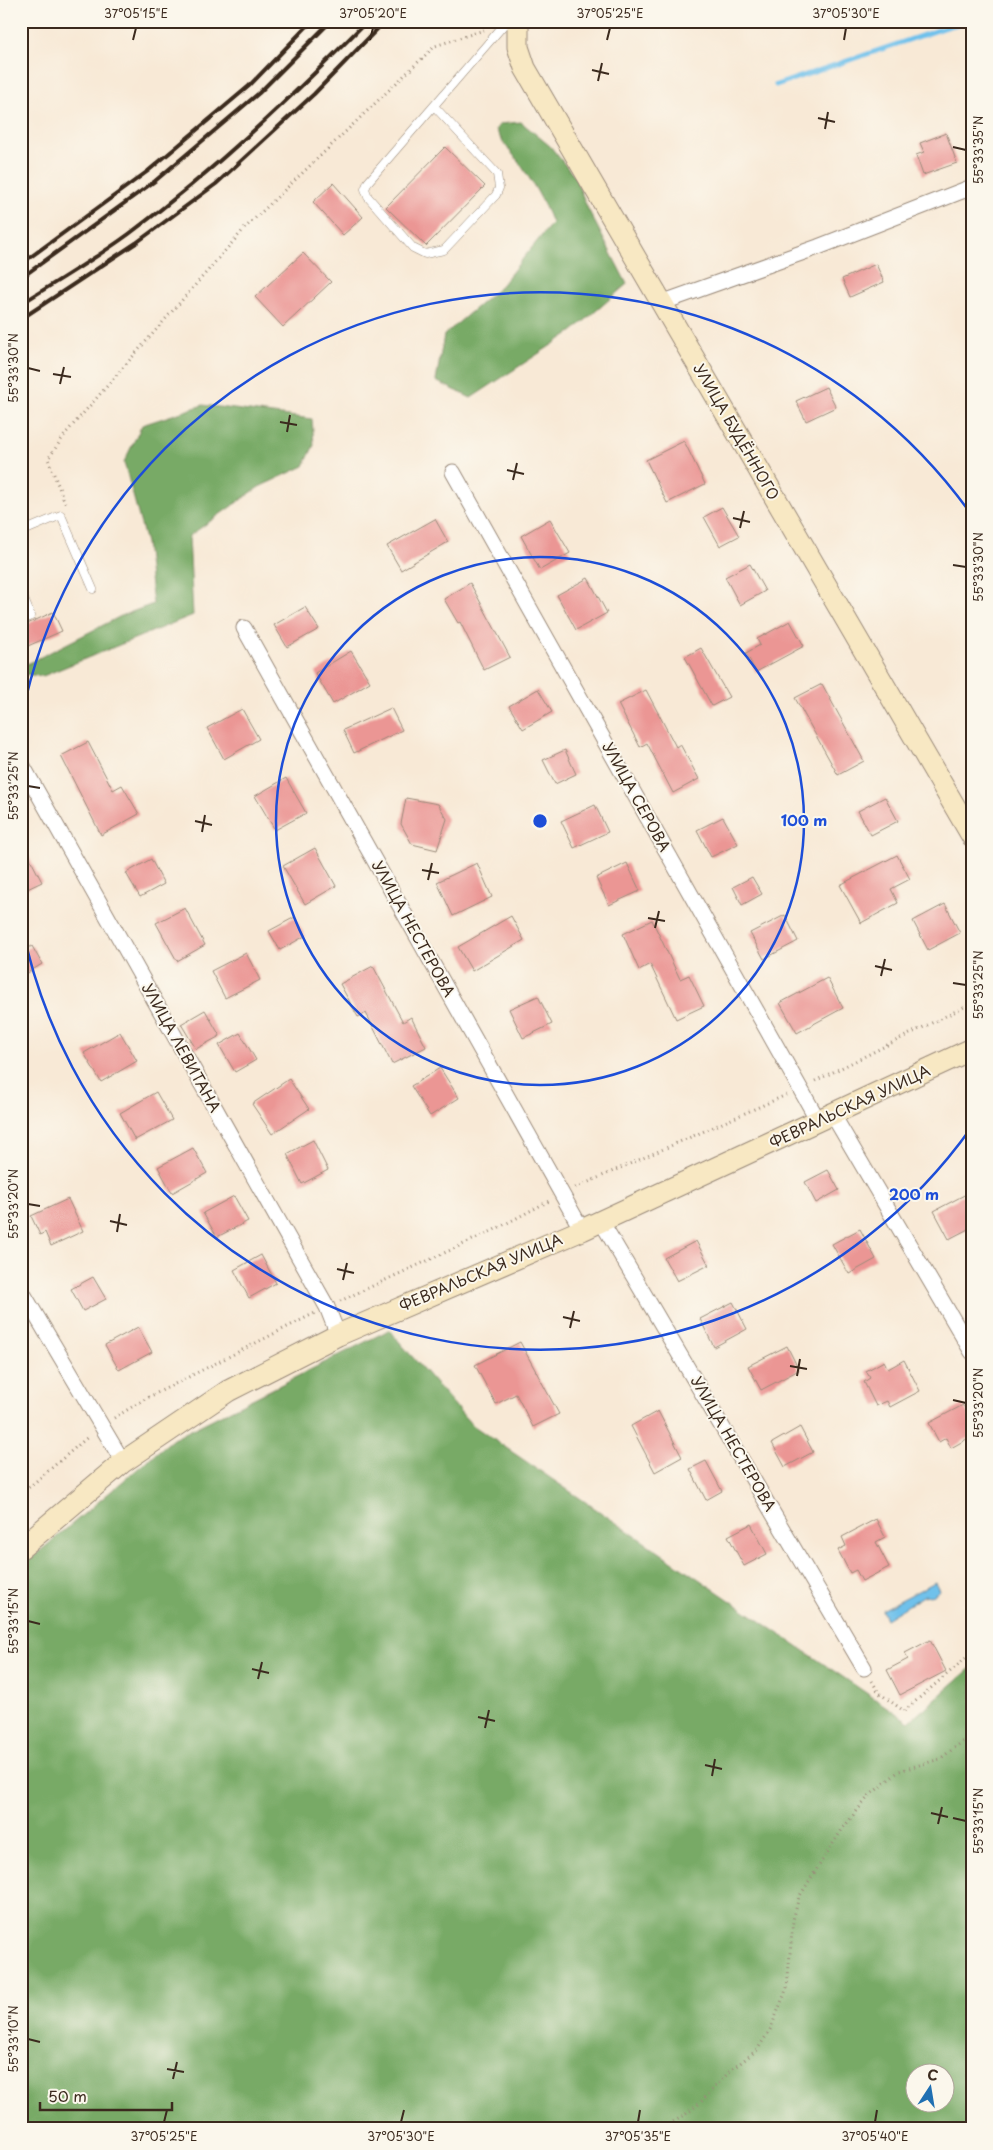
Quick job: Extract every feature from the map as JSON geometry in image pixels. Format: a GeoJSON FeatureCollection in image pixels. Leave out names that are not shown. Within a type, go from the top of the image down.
{"type":"FeatureCollection","features":[{"type":"Feature","properties":{"kind":"main road","name":"УЛИЦА БУДЁННОГО"},"geometry":{"type":"LineString","coordinates":[[518,21],[518,48],[525,68],[972,836]]}},
{"type":"Feature","properties":{"kind":"main road","name":"ФЕВРАЛЬСКАЯ УЛИЦА"},"geometry":{"type":"LineString","coordinates":[[21,1548],[123,1462],[228,1391],[338,1335],[582,1230],[972,1050]]}},
{"type":"Feature","properties":{"kind":"street"},"geometry":{"type":"LineString","coordinates":[[661,303],[818,247],[972,187]]}},
{"type":"Feature","properties":{"kind":"street","name":"УЛИЦА СЕРОВА"},"geometry":{"type":"LineString","coordinates":[[453,472],[800,1089],[826,1118],[972,1352]]}},
{"type":"Feature","properties":{"kind":"street","name":"УЛИЦА НЕСТЕРОВА"},"geometry":{"type":"LineString","coordinates":[[244,628],[582,1230]]}},
{"type":"Feature","properties":{"kind":"street","name":"УЛИЦА ЛЕВИТАНА"},"geometry":{"type":"LineString","coordinates":[[21,762],[327,1307],[338,1335]]}},
{"type":"Feature","properties":{"kind":"street","name":"УЛИЦА НЕСТЕРОВА"},"geometry":{"type":"LineString","coordinates":[[602,1221],[864,1668]]}},
{"type":"Feature","properties":{"kind":"street"},"geometry":{"type":"LineString","coordinates":[[21,1290],[123,1462]]}},
{"type":"Feature","properties":{"kind":"lane"},"geometry":{"type":"LineString","coordinates":[[434,106],[497,174],[499,188],[496,195],[444,250],[425,254],[413,248],[368,196],[365,189],[368,182],[502,27],[511,21]]}},
{"type":"Feature","properties":{"kind":"lane"},"geometry":{"type":"LineString","coordinates":[[21,532],[61,515],[93,589]]}},
{"type":"Feature","properties":{"kind":"lane"},"geometry":{"type":"LineString","coordinates":[[21,592],[31,616],[21,620]]}},
{"type":"Feature","properties":{"kind":"path"},"geometry":{"type":"LineString","coordinates":[[61,515],[66,505],[48,459],[66,433],[245,228],[435,46],[490,28]]}},
{"type":"Feature","properties":{"kind":"path"},"geometry":{"type":"LineString","coordinates":[[21,1494],[102,1425],[145,1399],[327,1307],[492,1231],[562,1194],[800,1089],[972,1003]]}},
{"type":"Feature","properties":{"kind":"path"},"geometry":{"type":"LineString","coordinates":[[864,1668],[879,1693],[904,1711],[972,1653]]}},
{"type":"Feature","properties":{"kind":"path"},"geometry":{"type":"LineString","coordinates":[[660,2129],[682,2117],[699,2104],[731,2070],[757,2050],[770,2030],[787,1988],[793,1920],[799,1897],[843,1828],[869,1796],[900,1771],[940,1759],[972,1733]]}},
{"type":"Feature","properties":{"kind":"green space"},"geometry":{"type":"Polygon","coordinates":[[[521,122],[550,146],[575,177],[587,207],[627,284],[573,331],[471,398],[436,381],[444,335],[499,288],[552,223],[533,183],[503,142],[496,129],[500,124],[521,122]]]}},
{"type":"Feature","properties":{"kind":"green space"},"geometry":{"type":"Polygon","coordinates":[[[203,405],[312,419],[314,445],[304,466],[259,487],[189,536],[193,615],[43,676],[21,674],[21,667],[121,616],[153,604],[146,543],[124,462],[142,425],[203,405]]]}},
{"type":"Feature","properties":{"kind":"green space"},"geometry":{"type":"Polygon","coordinates":[[[389,1330],[471,1424],[909,1722],[972,1667],[972,2129],[21,2129],[21,1567],[173,1439],[389,1330]]]}},
{"type":"Feature","properties":{"kind":"water"},"geometry":{"type":"Polygon","coordinates":[[[935,1582],[939,1590],[936,1593],[931,1596],[925,1595],[886,1619],[882,1610],[935,1582]]]}},
{"type":"Feature","properties":{"kind":"building"},"geometry":{"type":"Polygon","coordinates":[[[946,133],[957,163],[923,175],[916,155],[924,152],[920,143],[946,133]]]}},
{"type":"Feature","properties":{"kind":"building"},"geometry":{"type":"Polygon","coordinates":[[[445,147],[485,186],[426,246],[386,207],[445,147]]]}},
{"type":"Feature","properties":{"kind":"building"},"geometry":{"type":"Polygon","coordinates":[[[333,183],[363,217],[343,235],[313,202],[333,183]]]}},
{"type":"Feature","properties":{"kind":"building"},"geometry":{"type":"Polygon","coordinates":[[[303,253],[331,282],[283,327],[255,297],[303,253]]]}},
{"type":"Feature","properties":{"kind":"building"},"geometry":{"type":"Polygon","coordinates":[[[876,264],[884,282],[850,297],[842,279],[876,264]]]}},
{"type":"Feature","properties":{"kind":"building"},"geometry":{"type":"Polygon","coordinates":[[[826,387],[836,407],[806,421],[796,401],[826,387]]]}},
{"type":"Feature","properties":{"kind":"building"},"geometry":{"type":"Polygon","coordinates":[[[684,441],[705,484],[667,503],[646,460],[684,441]]]}},
{"type":"Feature","properties":{"kind":"building"},"geometry":{"type":"Polygon","coordinates":[[[722,507],[739,536],[720,546],[704,517],[722,507]]]}},
{"type":"Feature","properties":{"kind":"building"},"geometry":{"type":"Polygon","coordinates":[[[435,519],[448,542],[401,570],[387,546],[435,519]]]}},
{"type":"Feature","properties":{"kind":"building"},"geometry":{"type":"Polygon","coordinates":[[[550,519],[570,553],[540,570],[521,536],[550,519]]]}},
{"type":"Feature","properties":{"kind":"building"},"geometry":{"type":"Polygon","coordinates":[[[750,564],[765,591],[740,605],[725,577],[750,564]]]}},
{"type":"Feature","properties":{"kind":"building"},"geometry":{"type":"Polygon","coordinates":[[[588,578],[607,613],[576,630],[557,595],[588,578]]]}},
{"type":"Feature","properties":{"kind":"building"},"geometry":{"type":"Polygon","coordinates":[[[470,583],[510,657],[484,670],[460,622],[458,623],[444,599],[470,583]]]}},
{"type":"Feature","properties":{"kind":"building"},"geometry":{"type":"Polygon","coordinates":[[[305,607],[319,629],[287,647],[274,625],[305,607]]]}},
{"type":"Feature","properties":{"kind":"building"},"geometry":{"type":"Polygon","coordinates":[[[53,612],[62,631],[21,649],[21,627],[53,612]]]}},
{"type":"Feature","properties":{"kind":"building"},"geometry":{"type":"Polygon","coordinates":[[[790,621],[804,646],[756,672],[746,653],[760,645],[757,639],[790,621]]]}},
{"type":"Feature","properties":{"kind":"building"},"geometry":{"type":"Polygon","coordinates":[[[701,648],[729,697],[712,706],[685,657],[701,648]]]}},
{"type":"Feature","properties":{"kind":"building"},"geometry":{"type":"Polygon","coordinates":[[[351,651],[370,682],[333,704],[315,673],[351,651]]]}},
{"type":"Feature","properties":{"kind":"building"},"geometry":{"type":"Polygon","coordinates":[[[822,684],[864,761],[838,775],[795,698],[822,684]]]}},
{"type":"Feature","properties":{"kind":"building"},"geometry":{"type":"Polygon","coordinates":[[[538,689],[552,712],[523,729],[509,706],[538,689]]]}},
{"type":"Feature","properties":{"kind":"building"},"geometry":{"type":"Polygon","coordinates":[[[646,690],[676,747],[680,744],[699,779],[673,793],[647,743],[640,747],[618,704],[646,690]]]}},
{"type":"Feature","properties":{"kind":"building"},"geometry":{"type":"Polygon","coordinates":[[[391,708],[402,730],[354,753],[343,730],[391,708]]]}},
{"type":"Feature","properties":{"kind":"building"},"geometry":{"type":"Polygon","coordinates":[[[242,709],[259,739],[224,759],[207,728],[242,709]]]}},
{"type":"Feature","properties":{"kind":"building"},"geometry":{"type":"Polygon","coordinates":[[[88,742],[113,790],[122,785],[139,814],[101,835],[61,756],[88,742]]]}},
{"type":"Feature","properties":{"kind":"building"},"geometry":{"type":"Polygon","coordinates":[[[565,750],[576,774],[555,784],[543,760],[565,750]]]}},
{"type":"Feature","properties":{"kind":"building"},"geometry":{"type":"Polygon","coordinates":[[[286,778],[306,813],[275,830],[255,796],[286,778]]]}},
{"type":"Feature","properties":{"kind":"building"},"geometry":{"type":"Polygon","coordinates":[[[885,797],[898,821],[871,835],[858,811],[885,797]]]}},
{"type":"Feature","properties":{"kind":"building"},"geometry":{"type":"Polygon","coordinates":[[[406,798],[438,804],[447,819],[437,850],[412,844],[401,824],[406,798]]]}},
{"type":"Feature","properties":{"kind":"building"},"geometry":{"type":"Polygon","coordinates":[[[595,805],[608,832],[574,848],[561,821],[595,805]]]}},
{"type":"Feature","properties":{"kind":"building"},"geometry":{"type":"Polygon","coordinates":[[[723,817],[738,844],[711,857],[697,830],[723,817]]]}},
{"type":"Feature","properties":{"kind":"building"},"geometry":{"type":"Polygon","coordinates":[[[21,841],[42,882],[21,892],[21,841]]]}},
{"type":"Feature","properties":{"kind":"building"},"geometry":{"type":"Polygon","coordinates":[[[315,848],[336,886],[305,904],[283,866],[315,848]]]}},
{"type":"Feature","properties":{"kind":"building"},"geometry":{"type":"Polygon","coordinates":[[[897,855],[910,879],[891,889],[898,903],[861,923],[840,885],[897,855]]]}},
{"type":"Feature","properties":{"kind":"building"},"geometry":{"type":"Polygon","coordinates":[[[151,859],[164,884],[140,897],[126,873],[151,859]]]}},
{"type":"Feature","properties":{"kind":"building"},"geometry":{"type":"Polygon","coordinates":[[[477,863],[492,897],[453,916],[437,882],[477,863]]]}},
{"type":"Feature","properties":{"kind":"building"},"geometry":{"type":"Polygon","coordinates":[[[627,863],[640,891],[609,905],[596,878],[627,863]]]}},
{"type":"Feature","properties":{"kind":"building"},"geometry":{"type":"Polygon","coordinates":[[[752,877],[762,894],[742,905],[733,887],[752,877]]]}},
{"type":"Feature","properties":{"kind":"building"},"geometry":{"type":"Polygon","coordinates":[[[945,904],[960,933],[928,950],[913,921],[945,904]]]}},
{"type":"Feature","properties":{"kind":"building"},"geometry":{"type":"Polygon","coordinates":[[[185,908],[205,945],[177,961],[156,923],[185,908]]]}},
{"type":"Feature","properties":{"kind":"building"},"geometry":{"type":"Polygon","coordinates":[[[785,915],[798,941],[764,959],[750,933],[785,915]]]}},
{"type":"Feature","properties":{"kind":"building"},"geometry":{"type":"Polygon","coordinates":[[[511,916],[524,940],[472,971],[458,947],[511,916]]]}},
{"type":"Feature","properties":{"kind":"building"},"geometry":{"type":"Polygon","coordinates":[[[295,917],[305,936],[280,950],[269,931],[295,917]]]}},
{"type":"Feature","properties":{"kind":"building"},"geometry":{"type":"Polygon","coordinates":[[[652,920],[680,979],[689,975],[704,1006],[676,1019],[650,964],[639,970],[623,934],[652,920]]]}},
{"type":"Feature","properties":{"kind":"building"},"geometry":{"type":"Polygon","coordinates":[[[32,946],[42,964],[21,977],[21,952],[32,946]]]}},
{"type":"Feature","properties":{"kind":"building"},"geometry":{"type":"Polygon","coordinates":[[[246,953],[260,980],[225,998],[211,971],[246,953]]]}},
{"type":"Feature","properties":{"kind":"building"},"geometry":{"type":"Polygon","coordinates":[[[373,966],[403,1022],[411,1017],[426,1047],[392,1064],[366,1013],[358,1017],[340,984],[373,966]]]}},
{"type":"Feature","properties":{"kind":"building"},"geometry":{"type":"Polygon","coordinates":[[[827,978],[843,1008],[797,1033],[780,1003],[827,978]]]}},
{"type":"Feature","properties":{"kind":"building"},"geometry":{"type":"Polygon","coordinates":[[[538,996],[552,1024],[523,1038],[509,1009],[538,996]]]}},
{"type":"Feature","properties":{"kind":"building"},"geometry":{"type":"Polygon","coordinates":[[[205,1010],[220,1036],[196,1049],[181,1024],[205,1010]]]}},
{"type":"Feature","properties":{"kind":"building"},"geometry":{"type":"Polygon","coordinates":[[[120,1032],[137,1061],[101,1082],[84,1053],[120,1032]]]}},
{"type":"Feature","properties":{"kind":"building"},"geometry":{"type":"Polygon","coordinates":[[[240,1033],[256,1060],[235,1072],[219,1045],[240,1033]]]}},
{"type":"Feature","properties":{"kind":"building"},"geometry":{"type":"Polygon","coordinates":[[[440,1068],[459,1098],[430,1116],[411,1086],[440,1068]]]}},
{"type":"Feature","properties":{"kind":"building"},"geometry":{"type":"Polygon","coordinates":[[[289,1079],[309,1109],[272,1134],[252,1104],[289,1079]]]}},
{"type":"Feature","properties":{"kind":"building"},"geometry":{"type":"Polygon","coordinates":[[[156,1092],[172,1120],[135,1140],[120,1113],[156,1092]]]}},
{"type":"Feature","properties":{"kind":"building"},"geometry":{"type":"Polygon","coordinates":[[[313,1140],[328,1170],[302,1184],[287,1154],[313,1140]]]}},
{"type":"Feature","properties":{"kind":"building"},"geometry":{"type":"Polygon","coordinates":[[[193,1148],[207,1173],[172,1193],[158,1167],[193,1148]]]}},
{"type":"Feature","properties":{"kind":"building"},"geometry":{"type":"Polygon","coordinates":[[[828,1170],[839,1190],[816,1203],[805,1182],[828,1170]]]}},
{"type":"Feature","properties":{"kind":"building"},"geometry":{"type":"Polygon","coordinates":[[[972,1191],[972,1227],[949,1239],[934,1211],[972,1191]]]}},
{"type":"Feature","properties":{"kind":"building"},"geometry":{"type":"Polygon","coordinates":[[[234,1196],[248,1221],[217,1237],[203,1213],[234,1196]]]}},
{"type":"Feature","properties":{"kind":"building"},"geometry":{"type":"Polygon","coordinates":[[[68,1199],[83,1231],[51,1246],[45,1232],[40,1235],[31,1216],[68,1199]]]}},
{"type":"Feature","properties":{"kind":"building"},"geometry":{"type":"Polygon","coordinates":[[[860,1229],[876,1259],[849,1274],[832,1244],[860,1229]]]}},
{"type":"Feature","properties":{"kind":"building"},"geometry":{"type":"Polygon","coordinates":[[[696,1241],[709,1265],[677,1281],[664,1258],[696,1241]]]}},
{"type":"Feature","properties":{"kind":"building"},"geometry":{"type":"Polygon","coordinates":[[[261,1255],[276,1283],[249,1298],[234,1270],[261,1255]]]}},
{"type":"Feature","properties":{"kind":"building"},"geometry":{"type":"Polygon","coordinates":[[[93,1277],[106,1299],[83,1311],[71,1289],[93,1277]]]}},
{"type":"Feature","properties":{"kind":"building"},"geometry":{"type":"Polygon","coordinates":[[[733,1302],[747,1329],[714,1347],[700,1319],[733,1302]]]}},
{"type":"Feature","properties":{"kind":"building"},"geometry":{"type":"Polygon","coordinates":[[[138,1327],[152,1352],[119,1370],[105,1345],[138,1327]]]}},
{"type":"Feature","properties":{"kind":"building"},"geometry":{"type":"Polygon","coordinates":[[[520,1342],[559,1414],[533,1427],[516,1394],[496,1404],[475,1365],[520,1342]]]}},
{"type":"Feature","properties":{"kind":"building"},"geometry":{"type":"Polygon","coordinates":[[[787,1346],[799,1370],[761,1390],[748,1366],[787,1346]]]}},
{"type":"Feature","properties":{"kind":"building"},"geometry":{"type":"Polygon","coordinates":[[[904,1360],[920,1391],[890,1407],[887,1401],[876,1406],[864,1382],[870,1378],[866,1371],[884,1361],[888,1369],[904,1360]]]}},
{"type":"Feature","properties":{"kind":"building"},"geometry":{"type":"Polygon","coordinates":[[[963,1405],[972,1421],[972,1436],[951,1448],[946,1438],[939,1442],[929,1423],[963,1405]]]}},
{"type":"Feature","properties":{"kind":"building"},"geometry":{"type":"Polygon","coordinates":[[[658,1411],[682,1457],[655,1472],[631,1426],[658,1411]]]}},
{"type":"Feature","properties":{"kind":"building"},"geometry":{"type":"Polygon","coordinates":[[[800,1427],[813,1452],[785,1467],[772,1443],[800,1427]]]}},
{"type":"Feature","properties":{"kind":"building"},"geometry":{"type":"Polygon","coordinates":[[[706,1461],[722,1491],[706,1500],[690,1469],[706,1461]]]}},
{"type":"Feature","properties":{"kind":"building"},"geometry":{"type":"Polygon","coordinates":[[[876,1519],[885,1537],[876,1542],[889,1567],[862,1581],[856,1570],[850,1573],[838,1550],[846,1546],[842,1537],[876,1519]]]}},
{"type":"Feature","properties":{"kind":"building"},"geometry":{"type":"Polygon","coordinates":[[[751,1524],[767,1554],[744,1566],[728,1536],[751,1524]]]}},
{"type":"Feature","properties":{"kind":"building"},"geometry":{"type":"Polygon","coordinates":[[[930,1640],[946,1671],[900,1695],[887,1670],[908,1659],[905,1653],[930,1640]]]}},
{"type":"Feature","properties":{"kind":"waterway"},"geometry":{"type":"LineString","coordinates":[[776,85],[950,26],[971,21]]}},
{"type":"Feature","properties":{"kind":"railway"},"geometry":{"type":"LineString","coordinates":[[21,264],[148,171],[249,86],[312,21]]}},
{"type":"Feature","properties":{"kind":"railway"},"geometry":{"type":"LineString","coordinates":[[21,278],[155,181],[259,93],[331,21]]}},
{"type":"Feature","properties":{"kind":"railway"},"geometry":{"type":"LineString","coordinates":[[21,304],[116,243],[161,210],[252,132],[367,21]]}},
{"type":"Feature","properties":{"kind":"railway"},"geometry":{"type":"LineString","coordinates":[[21,319],[136,243],[216,184],[314,94],[385,21]]}}]}
